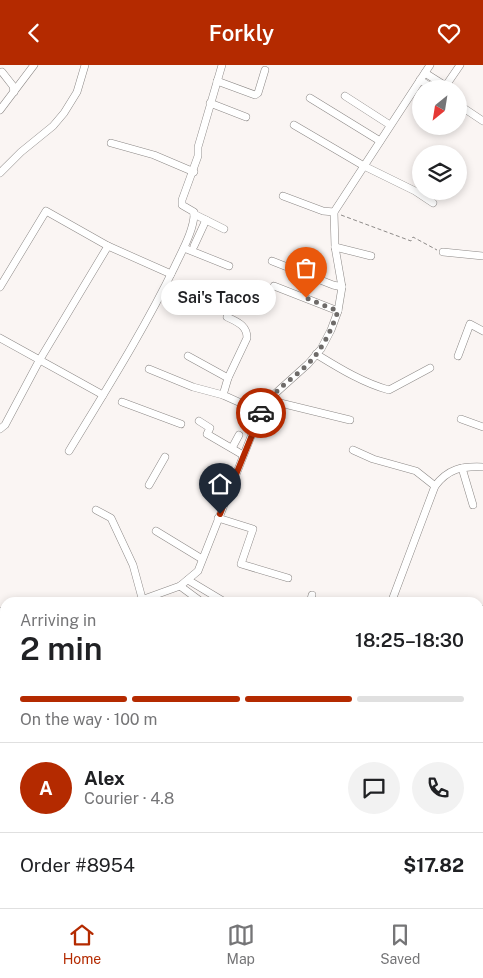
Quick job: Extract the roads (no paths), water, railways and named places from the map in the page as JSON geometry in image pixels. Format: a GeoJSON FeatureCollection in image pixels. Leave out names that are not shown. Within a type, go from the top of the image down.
{"type":"FeatureCollection","features":[{"type":"Feature","properties":{"kind":"street"},"geometry":{"type":"LineString","coordinates":[[0,110],[34,65]]}},
{"type":"Feature","properties":{"kind":"street"},"geometry":{"type":"LineString","coordinates":[[0,173],[20,152],[53,126],[64,113],[77,92],[85,65]]}},
{"type":"Feature","properties":{"kind":"street"},"geometry":{"type":"LineString","coordinates":[[222,65],[198,147],[194,172],[182,200],[182,205],[194,212],[194,214],[224,229]]}},
{"type":"Feature","properties":{"kind":"street"},"geometry":{"type":"LineString","coordinates":[[148,597],[180,586],[198,571],[243,455],[268,399],[308,364],[321,349],[338,311],[342,287],[335,247],[334,212],[430,65]]}},
{"type":"Feature","properties":{"kind":"street"},"geometry":{"type":"LineString","coordinates":[[422,76],[444,85],[447,84],[460,65]]}},
{"type":"Feature","properties":{"kind":"street"},"geometry":{"type":"LineString","coordinates":[[217,81],[255,95],[258,93],[265,71]]}},
{"type":"Feature","properties":{"kind":"street"},"geometry":{"type":"LineString","coordinates":[[2,72],[14,92]]}},
{"type":"Feature","properties":{"kind":"street"},"geometry":{"type":"LineString","coordinates":[[422,76],[426,80]]}},
{"type":"Feature","properties":{"kind":"street"},"geometry":{"type":"LineString","coordinates":[[345,96],[390,125]]}},
{"type":"Feature","properties":{"kind":"street"},"geometry":{"type":"LineString","coordinates":[[310,98],[380,141]]}},
{"type":"Feature","properties":{"kind":"street"},"geometry":{"type":"LineString","coordinates":[[210,103],[246,117]]}},
{"type":"Feature","properties":{"kind":"street"},"geometry":{"type":"LineString","coordinates":[[468,111],[483,121]]}},
{"type":"Feature","properties":{"kind":"street"},"geometry":{"type":"LineString","coordinates":[[294,125],[433,203]]}},
{"type":"Feature","properties":{"kind":"street"},"geometry":{"type":"LineString","coordinates":[[111,143],[154,155],[194,172]]}},
{"type":"Feature","properties":{"kind":"street"},"geometry":{"type":"LineString","coordinates":[[283,196],[323,211],[334,212]]}},
{"type":"Feature","properties":{"kind":"street"},"geometry":{"type":"LineString","coordinates":[[0,287],[46,211],[108,246],[171,274]]}},
{"type":"Feature","properties":{"kind":"street"},"geometry":{"type":"LineString","coordinates":[[69,451],[158,301],[184,248],[194,214]]}},
{"type":"Feature","properties":{"kind":"street"},"geometry":{"type":"LineString","coordinates":[[194,246],[206,220]]}},
{"type":"Feature","properties":{"kind":"street"},"geometry":{"type":"LineString","coordinates":[[0,429],[108,246]]}},
{"type":"Feature","properties":{"kind":"street"},"geometry":{"type":"LineString","coordinates":[[335,247],[371,256]]}},
{"type":"Feature","properties":{"kind":"street"},"geometry":{"type":"LineString","coordinates":[[184,248],[229,266]]}},
{"type":"Feature","properties":{"kind":"street"},"geometry":{"type":"LineString","coordinates":[[442,252],[483,256]]}},
{"type":"Feature","properties":{"kind":"street"},"geometry":{"type":"LineString","coordinates":[[272,261],[342,287]]}},
{"type":"Feature","properties":{"kind":"street"},"geometry":{"type":"LineString","coordinates":[[274,286],[338,311]]}},
{"type":"Feature","properties":{"kind":"street"},"geometry":{"type":"LineString","coordinates":[[222,395],[247,338],[247,332],[243,326],[227,317]]}},
{"type":"Feature","properties":{"kind":"street"},"geometry":{"type":"LineString","coordinates":[[458,356],[470,324],[483,331]]}},
{"type":"Feature","properties":{"kind":"street"},"geometry":{"type":"LineString","coordinates":[[0,338],[103,395]]}},
{"type":"Feature","properties":{"kind":"street"},"geometry":{"type":"LineString","coordinates":[[316,354],[344,371],[377,387],[390,390],[430,368]]}},
{"type":"Feature","properties":{"kind":"street"},"geometry":{"type":"LineString","coordinates":[[188,356],[228,378]]}},
{"type":"Feature","properties":{"kind":"street"},"geometry":{"type":"LineString","coordinates":[[149,369],[193,387],[222,395],[261,412]]}},
{"type":"Feature","properties":{"kind":"street"},"geometry":{"type":"LineString","coordinates":[[268,399],[350,420]]}},
{"type":"Feature","properties":{"kind":"street"},"geometry":{"type":"LineString","coordinates":[[122,403],[181,424]]}},
{"type":"Feature","properties":{"kind":"street"},"geometry":{"type":"LineString","coordinates":[[462,419],[483,427]]}},
{"type":"Feature","properties":{"kind":"street"},"geometry":{"type":"LineString","coordinates":[[198,421],[210,428],[207,434],[243,455]]}},
{"type":"Feature","properties":{"kind":"street"},"geometry":{"type":"LineString","coordinates":[[232,449],[239,435]]}},
{"type":"Feature","properties":{"kind":"street"},"geometry":{"type":"LineString","coordinates":[[353,450],[373,459],[416,471],[435,486]]}},
{"type":"Feature","properties":{"kind":"street"},"geometry":{"type":"LineString","coordinates":[[149,485],[165,457]]}},
{"type":"Feature","properties":{"kind":"street"},"geometry":{"type":"LineString","coordinates":[[394,597],[435,486],[443,475],[462,468],[483,467]]}},
{"type":"Feature","properties":{"kind":"street"},"geometry":{"type":"LineString","coordinates":[[462,468],[473,505]]}},
{"type":"Feature","properties":{"kind":"street"},"geometry":{"type":"LineString","coordinates":[[96,510],[111,518],[133,565],[141,597]]}},
{"type":"Feature","properties":{"kind":"street"},"geometry":{"type":"LineString","coordinates":[[218,518],[253,529],[242,564],[288,578]]}},
{"type":"Feature","properties":{"kind":"street"},"geometry":{"type":"LineString","coordinates":[[156,531],[202,559]]}},
{"type":"Feature","properties":{"kind":"street"},"geometry":{"type":"LineString","coordinates":[[188,580],[216,597]]}},
{"type":"Feature","properties":{"kind":"street"},"geometry":{"type":"LineString","coordinates":[[180,586],[195,597]]}},
{"type":"Feature","properties":{"kind":"place","name":"Sai's Tacos"},"geometry":{"type":"Point","coordinates":[306,298]}}]}
